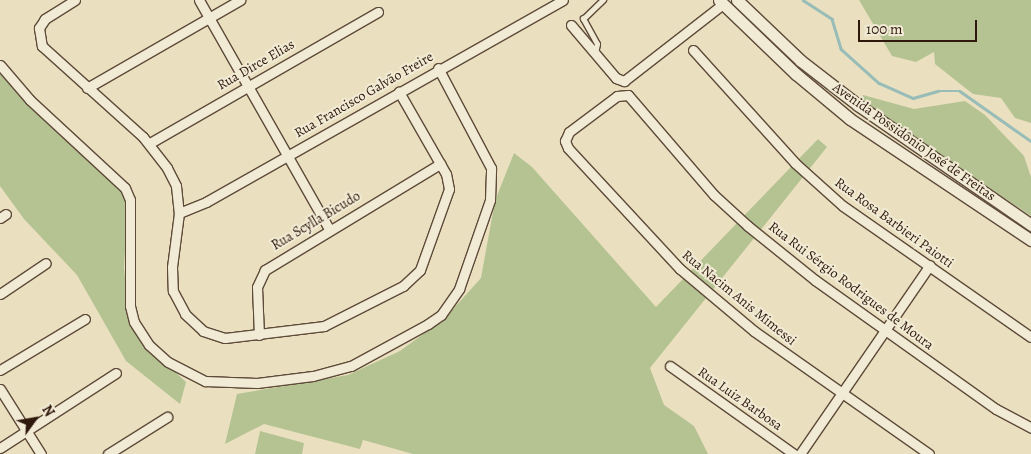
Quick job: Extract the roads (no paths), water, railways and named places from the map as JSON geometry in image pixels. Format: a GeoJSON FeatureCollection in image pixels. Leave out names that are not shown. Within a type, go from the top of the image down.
{"type":"FeatureCollection","features":[{"type":"Feature","properties":{"kind":"street"},"geometry":{"type":"LineString","coordinates":[[75,0],[45,19],[39,36],[42,46],[150,143],[173,178],[179,213],[172,267],[173,291],[185,314],[203,330],[225,338],[324,326],[411,280],[427,255],[449,189],[440,164],[399,92]]}},
{"type":"Feature","properties":{"kind":"street"},"geometry":{"type":"LineString","coordinates":[[198,0],[329,229]]}},
{"type":"Feature","properties":{"kind":"street"},"geometry":{"type":"LineString","coordinates":[[87,88],[240,0]]}},
{"type":"Feature","properties":{"kind":"street","name":"Rua Francisco Galvão Freire"},"geometry":{"type":"LineString","coordinates":[[179,213],[206,202],[399,92],[547,4],[563,0]]}},
{"type":"Feature","properties":{"kind":"street","name":"Avenida Possidônio José de Freitas"},"geometry":{"type":"LineString","coordinates":[[737,0],[802,61],[858,105],[1031,225]]}},
{"type":"Feature","properties":{"kind":"street"},"geometry":{"type":"LineString","coordinates":[[571,25],[616,78],[624,81],[723,1]]}},
{"type":"Feature","properties":{"kind":"street","name":"Avenida Possidônio José de Freitas"},"geometry":{"type":"LineString","coordinates":[[723,1],[796,74],[850,119],[1031,240]]}},
{"type":"Feature","properties":{"kind":"street","name":"Rua Dirce Elias"},"geometry":{"type":"LineString","coordinates":[[150,143],[378,12]]}},
{"type":"Feature","properties":{"kind":"street","name":"Rua Rosa Barbieri Paiotti"},"geometry":{"type":"LineString","coordinates":[[693,50],[795,163],[843,206],[1031,337]]}},
{"type":"Feature","properties":{"kind":"street"},"geometry":{"type":"LineString","coordinates":[[0,65],[24,93],[126,188],[130,200],[130,306],[134,322],[149,345],[168,362],[206,381],[257,383],[313,376],[351,366],[441,315],[459,289],[490,200],[491,168],[438,68]]}},
{"type":"Feature","properties":{"kind":"street","name":"Rua Rui Sérgio Rodrigues de Moura"},"geometry":{"type":"LineString","coordinates":[[569,132],[621,94],[632,100],[714,195],[748,226],[886,330],[996,409],[1031,428]]}},
{"type":"Feature","properties":{"kind":"street","name":"Rua Nacim Anis Mimessi"},"geometry":{"type":"LineString","coordinates":[[569,132],[564,141],[568,148],[654,245],[754,331],[929,454]]}},
{"type":"Feature","properties":{"kind":"street","name":"Rua Scylla Bicudo"},"geometry":{"type":"LineString","coordinates":[[259,335],[257,287],[264,270],[329,229],[440,164]]}},
{"type":"Feature","properties":{"kind":"street"},"geometry":{"type":"LineString","coordinates":[[0,294],[46,263]]}},
{"type":"Feature","properties":{"kind":"street"},"geometry":{"type":"LineString","coordinates":[[800,454],[930,265]]}},
{"type":"Feature","properties":{"kind":"street"},"geometry":{"type":"LineString","coordinates":[[0,370],[84,319]]}},
{"type":"Feature","properties":{"kind":"street","name":"Rua Luiz Barbosa"},"geometry":{"type":"LineString","coordinates":[[670,366],[794,454]]}},
{"type":"Feature","properties":{"kind":"street"},"geometry":{"type":"LineString","coordinates":[[0,448],[116,373]]}},
{"type":"Feature","properties":{"kind":"street"},"geometry":{"type":"LineString","coordinates":[[0,389],[41,454]]}},
{"type":"Feature","properties":{"kind":"street"},"geometry":{"type":"LineString","coordinates":[[108,454],[167,417]]}},
{"type":"Feature","properties":{"kind":"lane"},"geometry":{"type":"LineString","coordinates":[[595,53],[597,44],[583,20],[604,0]]}},
{"type":"Feature","properties":{"kind":"waterway"},"geometry":{"type":"LineString","coordinates":[[803,0],[832,19],[841,49],[879,83],[913,98],[938,91],[960,91],[1031,141]]}}]}
